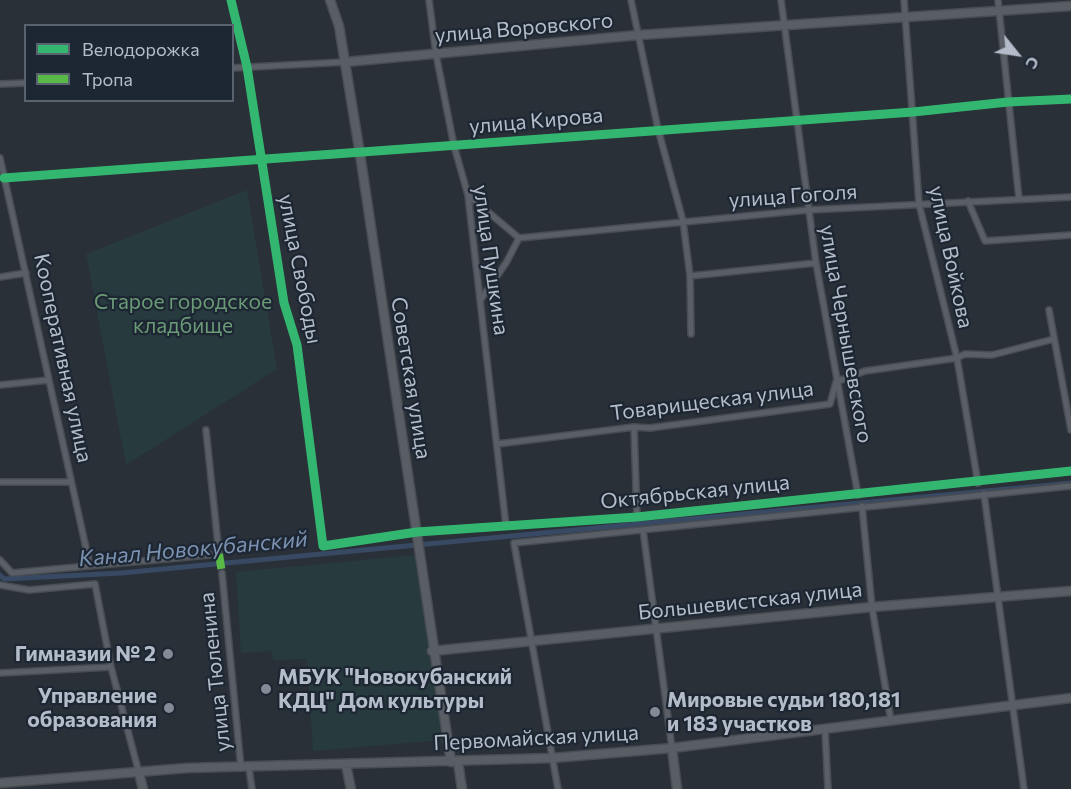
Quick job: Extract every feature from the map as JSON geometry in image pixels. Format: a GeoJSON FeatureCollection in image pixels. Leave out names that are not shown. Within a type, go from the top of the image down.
{"type":"FeatureCollection","features":[{"type":"Feature","properties":{"kind":"main road","name":"Советская улица"},"geometry":{"type":"LineString","coordinates":[[330,0],[345,62],[360,154],[417,532],[432,651],[454,762],[462,789]]}},
{"type":"Feature","properties":{"kind":"main road","name":"улица Воровского"},"geometry":{"type":"LineString","coordinates":[[345,62],[639,35],[786,27],[1071,6]]}},
{"type":"Feature","properties":{"kind":"main road","name":"Большевистская улица"},"geometry":{"type":"LineString","coordinates":[[432,651],[532,639],[655,630],[872,607],[997,599],[1071,591]]}},
{"type":"Feature","properties":{"kind":"main road","name":"Первомайская улица"},"geometry":{"type":"LineString","coordinates":[[0,783],[187,768],[552,758],[672,748],[1071,698]]}},
{"type":"Feature","properties":{"kind":"main road"},"geometry":{"type":"LineString","coordinates":[[672,748],[677,789]]}},
{"type":"Feature","properties":{"kind":"main road"},"geometry":{"type":"LineString","coordinates":[[346,765],[351,789]]}},
{"type":"Feature","properties":{"kind":"main road"},"geometry":{"type":"LineString","coordinates":[[139,773],[143,789]]}},
{"type":"Feature","properties":{"kind":"street","name":"улица Свободы"},"geometry":{"type":"LineString","coordinates":[[231,0],[247,67],[284,303],[297,345],[322,546]]}},
{"type":"Feature","properties":{"kind":"street","name":"улица Пушкина"},"geometry":{"type":"LineString","coordinates":[[429,0],[436,54],[454,146],[468,195],[482,299],[506,526]]}},
{"type":"Feature","properties":{"kind":"street"},"geometry":{"type":"LineString","coordinates":[[631,0],[658,129],[683,221],[690,276],[691,334]]}},
{"type":"Feature","properties":{"kind":"street","name":"улица Чернышевского"},"geometry":{"type":"LineString","coordinates":[[781,0],[799,119],[816,263],[858,495]]}},
{"type":"Feature","properties":{"kind":"street","name":"улица Войкова"},"geometry":{"type":"LineString","coordinates":[[904,0],[919,204],[957,358],[978,483]]}},
{"type":"Feature","properties":{"kind":"street"},"geometry":{"type":"LineString","coordinates":[[998,0],[1019,199]]}},
{"type":"Feature","properties":{"kind":"street","name":"улица Воровского"},"geometry":{"type":"LineString","coordinates":[[234,68],[345,62]]}},
{"type":"Feature","properties":{"kind":"street"},"geometry":{"type":"LineString","coordinates":[[0,84],[24,82]]}},
{"type":"Feature","properties":{"kind":"street","name":"улица Кирова"},"geometry":{"type":"LineString","coordinates":[[4,178],[360,154],[658,129],[1071,99]]}},
{"type":"Feature","properties":{"kind":"street","name":"Кооперативная улица"},"geometry":{"type":"LineString","coordinates":[[0,158],[90,566]]}},
{"type":"Feature","properties":{"kind":"street"},"geometry":{"type":"LineString","coordinates":[[468,195],[519,237],[506,263],[482,299]]}},
{"type":"Feature","properties":{"kind":"street","name":"улица Гоголя"},"geometry":{"type":"LineString","coordinates":[[519,237],[808,210],[1071,197]]}},
{"type":"Feature","properties":{"kind":"street"},"geometry":{"type":"LineString","coordinates":[[968,201],[985,241],[1071,235]]}},
{"type":"Feature","properties":{"kind":"street"},"geometry":{"type":"LineString","coordinates":[[690,276],[816,263]]}},
{"type":"Feature","properties":{"kind":"street"},"geometry":{"type":"LineString","coordinates":[[0,277],[26,273]]}},
{"type":"Feature","properties":{"kind":"street"},"geometry":{"type":"LineString","coordinates":[[1049,310],[1071,430]]}},
{"type":"Feature","properties":{"kind":"street","name":"Товарищеская улица"},"geometry":{"type":"LineString","coordinates":[[497,444],[634,427],[650,428],[830,404],[836,382],[865,371],[957,358],[965,354],[992,355],[1054,339]]}},
{"type":"Feature","properties":{"kind":"street"},"geometry":{"type":"LineString","coordinates":[[0,385],[49,380]]}},
{"type":"Feature","properties":{"kind":"street"},"geometry":{"type":"LineString","coordinates":[[634,427],[637,517]]}},
{"type":"Feature","properties":{"kind":"street"},"geometry":{"type":"LineString","coordinates":[[0,560],[12,573],[219,554],[206,430]]}},
{"type":"Feature","properties":{"kind":"street","name":"Октябрьская улица"},"geometry":{"type":"LineString","coordinates":[[322,546],[417,532],[637,517],[978,483],[1071,471]]}},
{"type":"Feature","properties":{"kind":"street"},"geometry":{"type":"LineString","coordinates":[[0,482],[71,482]]}},
{"type":"Feature","properties":{"kind":"street","name":"Октябрьская улица"},"geometry":{"type":"LineString","coordinates":[[532,639],[514,543],[1071,486]]}},
{"type":"Feature","properties":{"kind":"street"},"geometry":{"type":"LineString","coordinates":[[984,494],[1024,789]]}},
{"type":"Feature","properties":{"kind":"street"},"geometry":{"type":"LineString","coordinates":[[862,506],[872,607],[891,721]]}},
{"type":"Feature","properties":{"kind":"street"},"geometry":{"type":"LineString","coordinates":[[643,530],[672,748]]}},
{"type":"Feature","properties":{"kind":"street","name":"улица Тюленина"},"geometry":{"type":"LineString","coordinates":[[222,573],[245,768],[252,789]]}},
{"type":"Feature","properties":{"kind":"street"},"geometry":{"type":"LineString","coordinates":[[0,585],[29,590],[95,584],[111,667],[139,773]]}},
{"type":"Feature","properties":{"kind":"street"},"geometry":{"type":"LineString","coordinates":[[532,639],[558,789]]}},
{"type":"Feature","properties":{"kind":"street"},"geometry":{"type":"LineString","coordinates":[[0,673],[111,667]]}},
{"type":"Feature","properties":{"kind":"street"},"geometry":{"type":"LineString","coordinates":[[825,729],[828,789]]}},
{"type":"Feature","properties":{"kind":"green space","name":"Старое городское кладбище"},"geometry":{"type":"Polygon","coordinates":[[[247,190],[277,369],[126,465],[86,254],[247,190]]]}},
{"type":"Feature","properties":{"kind":"green space"},"geometry":{"type":"Polygon","coordinates":[[[415,555],[444,740],[313,751],[307,659],[273,660],[272,651],[241,653],[236,572],[415,555]]]}},
{"type":"Feature","properties":{"kind":"waterway","name":"Канал Новокубанский"},"geometry":{"type":"LineString","coordinates":[[0,575],[4,579],[121,573],[1071,483]]}},
{"type":"Feature","properties":{"kind":"marked path"},"geometry":{"type":"LineString","coordinates":[[219,554],[222,573]]}},
{"type":"Feature","properties":{"kind":"cycle path"},"geometry":{"type":"LineString","coordinates":[[231,0],[247,67],[284,303],[297,345],[323,546],[417,532],[637,517],[1071,471]]}},
{"type":"Feature","properties":{"kind":"cycle path"},"geometry":{"type":"LineString","coordinates":[[4,178],[1071,99]]}},
{"type":"Feature","properties":{"kind":"place","name":"Гимназии № 2"},"geometry":{"type":"Point","coordinates":[168,654]}},
{"type":"Feature","properties":{"kind":"place","name":"МБУК \"Новокубанский КДЦ\" Дом культуры"},"geometry":{"type":"Point","coordinates":[266,689]}},
{"type":"Feature","properties":{"kind":"place","name":"Управление образования"},"geometry":{"type":"Point","coordinates":[169,708]}},
{"type":"Feature","properties":{"kind":"place","name":"Мировые судьи 180,181 и 183 участков"},"geometry":{"type":"Point","coordinates":[655,712]}}]}
